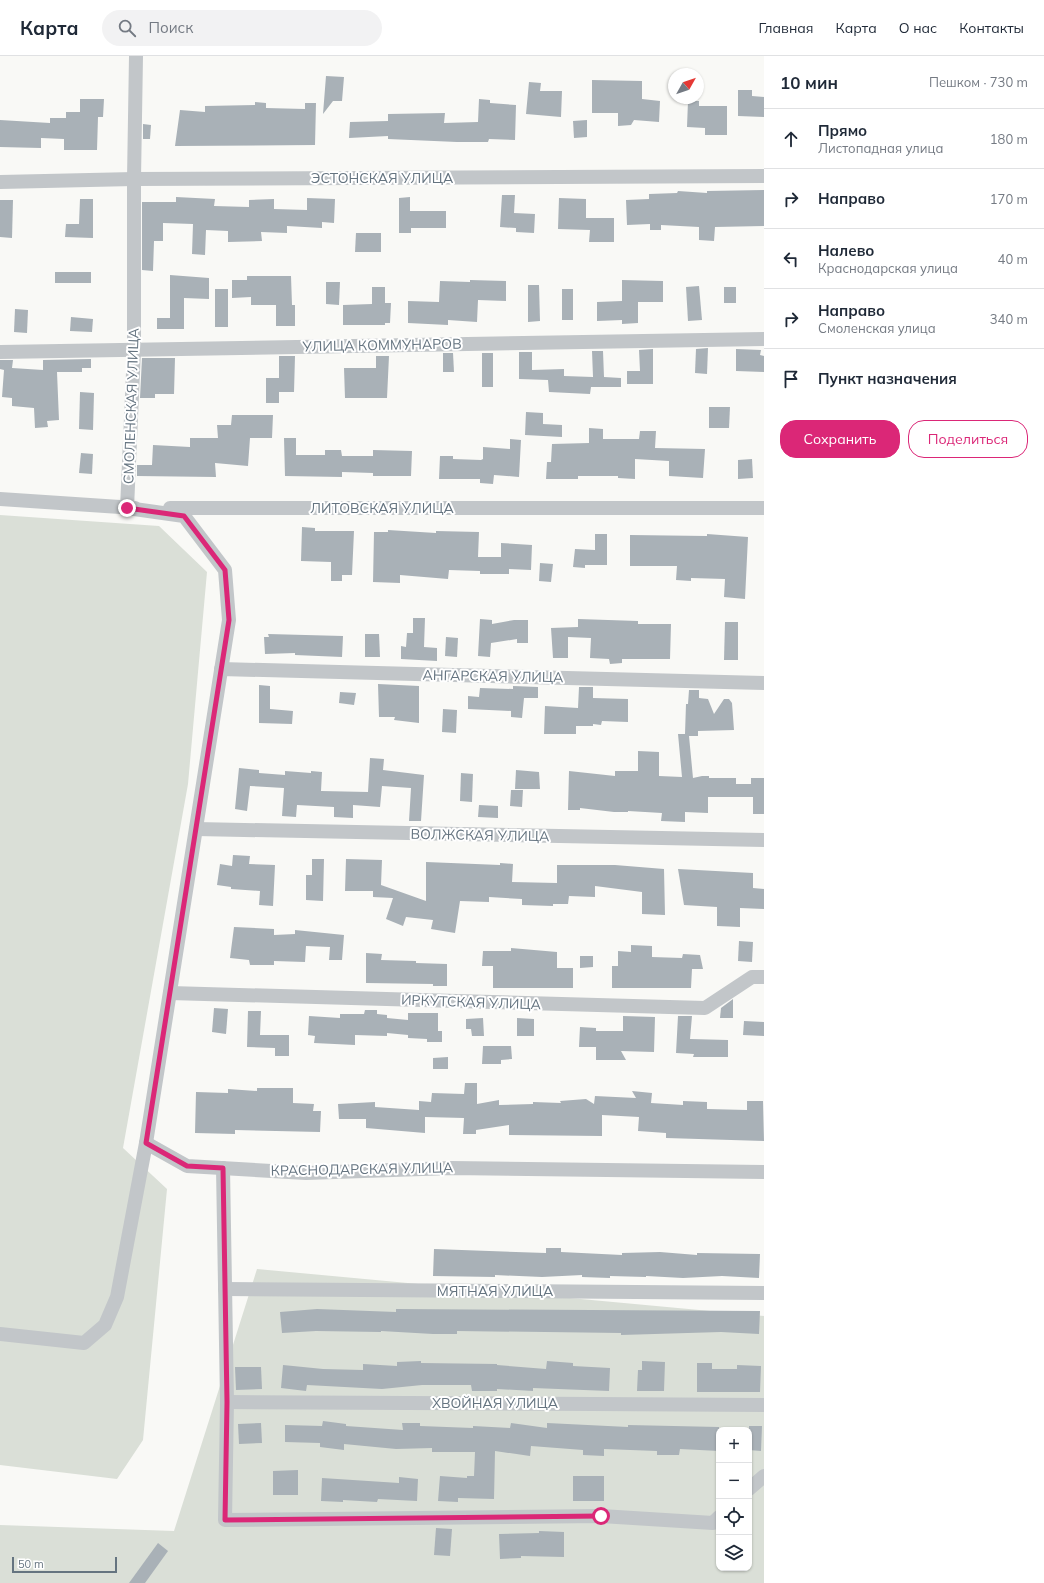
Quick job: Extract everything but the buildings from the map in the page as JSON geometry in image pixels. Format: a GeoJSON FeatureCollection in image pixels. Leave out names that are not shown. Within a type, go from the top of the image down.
{"type":"FeatureCollection","features":[{"type":"Feature","properties":{"kind":"street","name":"СМОЛЕНСКАЯ УЛИЦА"},"geometry":{"type":"LineString","coordinates":[[127,508],[134,350],[136,56]]}},
{"type":"Feature","properties":{"kind":"street","name":"ЭСТОНСКАЯ УЛИЦА"},"geometry":{"type":"LineString","coordinates":[[0,182],[134,179],[764,176]]}},
{"type":"Feature","properties":{"kind":"street","name":"УЛИЦА КОММУНАРОВ"},"geometry":{"type":"LineString","coordinates":[[0,352],[764,339]]}},
{"type":"Feature","properties":{"kind":"street","name":"ЛИТОВСКАЯ УЛИЦА"},"geometry":{"type":"LineString","coordinates":[[0,499],[127,508],[764,508]]}},
{"type":"Feature","properties":{"kind":"street"},"geometry":{"type":"LineString","coordinates":[[0,1334],[84,1343],[105,1325],[117,1297],[146,1143],[229,620],[225,570],[184,516],[127,508]]}},
{"type":"Feature","properties":{"kind":"street","name":"АНГАРСКАЯ УЛИЦА"},"geometry":{"type":"LineString","coordinates":[[221,669],[764,683]]}},
{"type":"Feature","properties":{"kind":"street","name":"ВОЛЖСКАЯ УЛИЦА"},"geometry":{"type":"LineString","coordinates":[[196,829],[764,840]]}},
{"type":"Feature","properties":{"kind":"street","name":"ИРКУТСКАЯ УЛИЦА"},"geometry":{"type":"LineString","coordinates":[[170,993],[705,1008],[752,977],[764,978]]}},
{"type":"Feature","properties":{"kind":"street","name":"КРАСНОДАРСКАЯ УЛИЦА"},"geometry":{"type":"LineString","coordinates":[[146,1143],[187,1166],[306,1173],[451,1168],[764,1172]]}},
{"type":"Feature","properties":{"kind":"street"},"geometry":{"type":"LineString","coordinates":[[223,1168],[227,1402],[225,1520],[601,1516],[713,1523],[716,1520]]}},
{"type":"Feature","properties":{"kind":"street","name":"МЯТНАЯ УЛИЦА"},"geometry":{"type":"LineString","coordinates":[[225,1289],[764,1293]]}},
{"type":"Feature","properties":{"kind":"street","name":"ХВОЙНАЯ УЛИЦА"},"geometry":{"type":"LineString","coordinates":[[227,1402],[764,1405]]}},
{"type":"Feature","properties":{"kind":"street"},"geometry":{"type":"LineString","coordinates":[[752,1486],[764,1476]]}},
{"type":"Feature","properties":{"kind":"shaded area"},"geometry":{"type":"Polygon","coordinates":[[[0,515],[159,526],[207,572],[188,784],[123,1148],[167,1189],[143,1440],[117,1479],[0,1465],[0,515]]]}},
{"type":"Feature","properties":{"kind":"shaded area"},"geometry":{"type":"Polygon","coordinates":[[[257,1269],[764,1316],[764,1583],[0,1583],[0,1525],[174,1531],[257,1269]]]}},
{"type":"Feature","properties":{"kind":"route"},"geometry":{"type":"LineString","coordinates":[[127,508],[184,516],[225,570],[229,620],[146,1143],[187,1166],[223,1168],[227,1402],[225,1520],[601,1516]]}}]}
